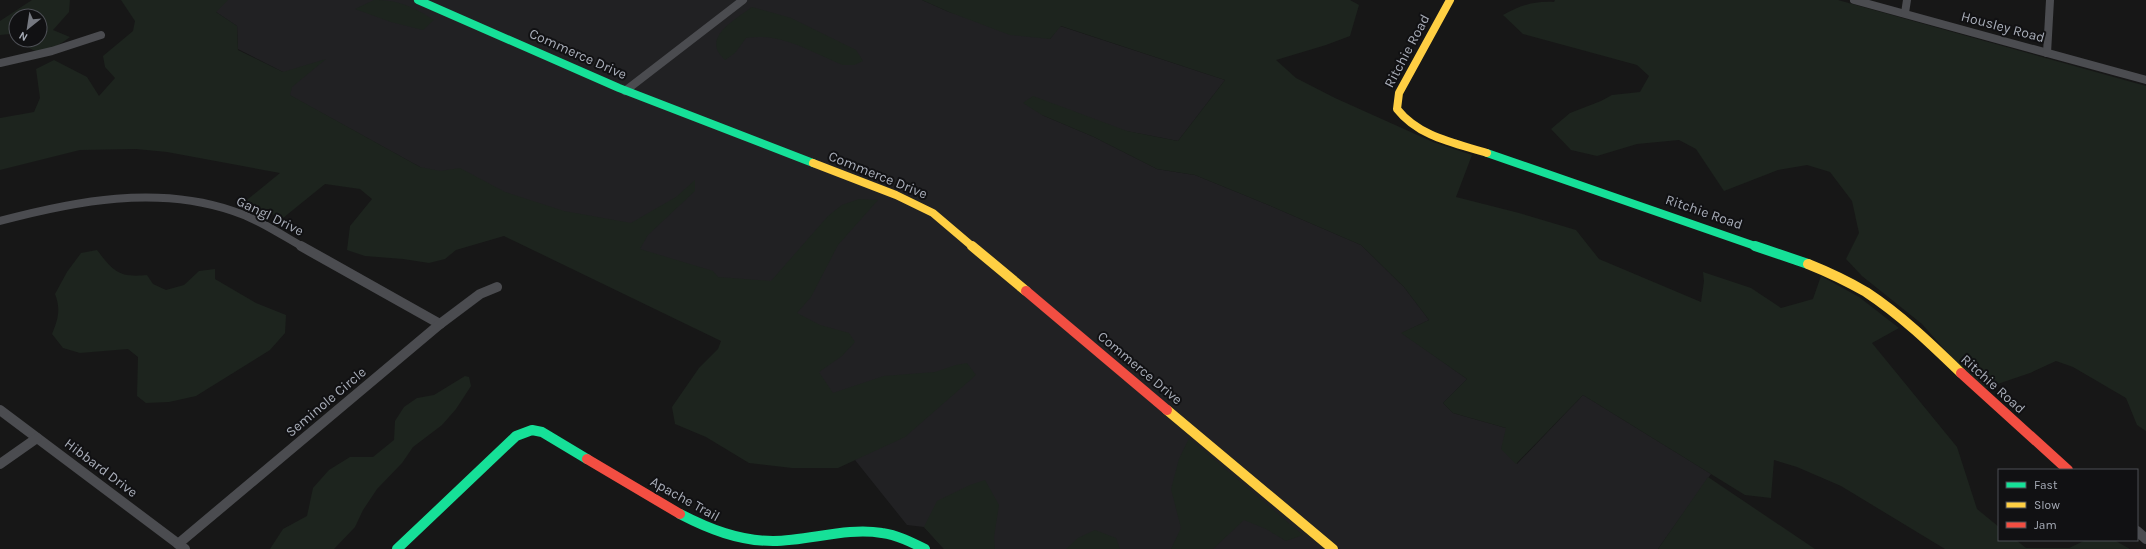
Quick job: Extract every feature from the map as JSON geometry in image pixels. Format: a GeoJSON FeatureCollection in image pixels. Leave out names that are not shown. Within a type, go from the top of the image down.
{"type":"FeatureCollection","features":[{"type":"Feature","properties":{"kind":"street","name":"Commerce Drive"},"geometry":{"type":"LineString","coordinates":[[418,0],[625,91],[896,195],[933,213],[1333,549]]}},
{"type":"Feature","properties":{"kind":"street"},"geometry":{"type":"LineString","coordinates":[[625,91],[743,0]]}},
{"type":"Feature","properties":{"kind":"street","name":"Ritchie Road"},"geometry":{"type":"LineString","coordinates":[[1450,0],[1399,93],[1397,109],[1406,122],[1446,139],[1794,259],[1850,283],[1899,317],[2067,469]]}},
{"type":"Feature","properties":{"kind":"street","name":"Housley Road"},"geometry":{"type":"LineString","coordinates":[[1854,0],[2146,80]]}},
{"type":"Feature","properties":{"kind":"street"},"geometry":{"type":"LineString","coordinates":[[1905,13],[1907,0]]}},
{"type":"Feature","properties":{"kind":"street"},"geometry":{"type":"LineString","coordinates":[[2047,53],[2050,0]]}},
{"type":"Feature","properties":{"kind":"street"},"geometry":{"type":"LineString","coordinates":[[0,63],[52,51],[101,35]]}},
{"type":"Feature","properties":{"kind":"street","name":"Gangl Drive"},"geometry":{"type":"LineString","coordinates":[[0,221],[62,206],[111,200],[172,199],[214,205],[238,212],[264,224],[440,324]]}},
{"type":"Feature","properties":{"kind":"street","name":"Seminole Circle"},"geometry":{"type":"LineString","coordinates":[[181,546],[440,324],[480,294],[497,287]]}},
{"type":"Feature","properties":{"kind":"street","name":"Hibbard Drive"},"geometry":{"type":"LineString","coordinates":[[0,410],[181,546]]}},
{"type":"Feature","properties":{"kind":"street","name":"Apache Trail"},"geometry":{"type":"LineString","coordinates":[[398,549],[516,436],[527,431],[538,430],[691,521],[723,534],[750,540],[780,542],[809,540],[847,532],[869,531],[895,535],[925,549]]}},
{"type":"Feature","properties":{"kind":"street"},"geometry":{"type":"LineString","coordinates":[[0,464],[37,438]]}},
{"type":"Feature","properties":{"kind":"street"},"geometry":{"type":"LineString","coordinates":[[2138,532],[2146,539]]}},
{"type":"Feature","properties":{"kind":"shaded area"},"geometry":{"type":"Polygon","coordinates":[[[32,0],[70,0],[69,12],[53,30],[70,37],[57,46],[47,50],[37,51],[31,49],[30,48],[48,48],[48,8],[20,8],[32,0]]]}},
{"type":"Feature","properties":{"kind":"shaded area"},"geometry":{"type":"Polygon","coordinates":[[[121,0],[228,0],[216,12],[237,26],[238,50],[283,72],[326,59],[292,87],[290,95],[420,167],[440,171],[460,168],[505,192],[564,211],[631,223],[676,197],[695,180],[695,191],[648,235],[640,249],[713,271],[718,277],[771,281],[828,216],[842,205],[859,199],[878,200],[838,245],[811,297],[797,313],[820,325],[849,333],[855,342],[842,356],[819,372],[833,393],[884,376],[935,372],[967,363],[976,375],[905,437],[838,468],[792,468],[749,463],[706,437],[675,424],[672,407],[699,368],[718,349],[721,341],[504,236],[456,250],[445,259],[429,263],[365,256],[347,250],[350,226],[372,199],[360,189],[325,184],[283,218],[242,204],[280,173],[167,152],[136,149],[80,150],[0,170],[0,118],[34,112],[40,98],[36,69],[54,60],[87,77],[99,96],[115,78],[105,67],[103,56],[133,31],[135,21],[121,0]]]}},
{"type":"Feature","properties":{"kind":"shaded area"},"geometry":{"type":"Polygon","coordinates":[[[211,0],[922,0],[949,12],[1050,39],[1060,26],[1225,80],[1178,141],[1042,115],[1094,137],[1157,169],[1195,175],[1361,245],[1404,287],[1429,320],[1402,333],[1467,379],[1443,403],[1453,413],[1506,428],[1517,464],[1583,395],[1711,474],[1658,549],[944,549],[924,527],[907,525],[855,460],[810,363],[420,167],[289,95],[291,87],[283,72],[238,49],[237,26],[216,12],[211,0]]]}},
{"type":"Feature","properties":{"kind":"shaded area"},"geometry":{"type":"Polygon","coordinates":[[[374,0],[391,1],[406,5],[434,20],[423,30],[391,22],[355,9],[374,0]]]}},
{"type":"Feature","properties":{"kind":"shaded area"},"geometry":{"type":"Polygon","coordinates":[[[922,0],[1350,0],[1359,5],[1350,36],[1276,60],[1296,78],[1335,98],[1433,142],[1472,155],[1456,197],[1519,213],[1576,230],[1599,259],[1701,302],[1704,281],[1703,272],[1751,288],[1781,308],[1813,299],[1821,276],[1859,297],[1899,328],[1872,343],[1957,447],[1977,509],[1998,526],[1998,541],[2017,541],[2026,548],[2069,548],[2084,541],[2116,541],[2130,549],[1945,549],[1841,486],[1797,467],[1774,460],[1771,498],[1745,495],[1583,395],[1516,464],[1501,449],[1506,428],[1453,413],[1443,403],[1467,379],[1401,333],[1429,320],[1404,287],[1361,245],[1195,175],[1157,169],[1094,137],[1042,115],[1023,103],[1033,96],[1127,131],[1178,141],[1225,80],[1061,26],[1050,39],[1010,35],[922,0]]]}},
{"type":"Feature","properties":{"kind":"shaded area"},"geometry":{"type":"Polygon","coordinates":[[[1555,0],[1838,0],[2146,86],[2146,431],[2137,425],[2126,398],[2073,367],[2056,361],[2030,373],[1980,390],[1922,324],[1862,276],[1846,259],[1859,233],[1852,201],[1830,172],[1807,165],[1778,170],[1724,191],[1696,149],[1679,140],[1637,144],[1597,156],[1571,150],[1551,129],[1570,113],[1612,95],[1640,92],[1649,76],[1637,65],[1523,34],[1503,15],[1528,4],[1554,2],[1555,0]]]}},
{"type":"Feature","properties":{"kind":"shaded area"},"geometry":{"type":"Polygon","coordinates":[[[752,7],[791,18],[856,50],[863,61],[854,65],[843,65],[784,40],[759,37],[746,38],[735,53],[725,60],[718,52],[716,44],[718,37],[729,24],[752,7]]]}},
{"type":"Feature","properties":{"kind":"shaded area"},"geometry":{"type":"Polygon","coordinates":[[[8,16],[8,34],[0,35],[0,21],[8,16]]]}},
{"type":"Feature","properties":{"kind":"shaded area"},"geometry":{"type":"Polygon","coordinates":[[[97,250],[112,268],[118,272],[137,276],[147,275],[153,284],[166,290],[184,285],[199,271],[215,269],[215,279],[256,303],[286,315],[285,333],[270,350],[196,396],[169,402],[146,403],[137,396],[138,357],[128,349],[80,353],[63,348],[52,334],[58,314],[58,305],[55,294],[67,272],[81,253],[97,250]]]}},
{"type":"Feature","properties":{"kind":"shaded area"},"geometry":{"type":"Polygon","coordinates":[[[465,376],[469,377],[471,386],[456,409],[442,425],[413,447],[402,463],[377,489],[363,510],[355,527],[334,549],[270,549],[283,529],[307,516],[313,488],[329,470],[350,457],[373,457],[394,440],[395,421],[404,407],[417,398],[434,395],[465,376]]]}},
{"type":"Feature","properties":{"kind":"shaded area"},"geometry":{"type":"Polygon","coordinates":[[[1189,438],[1303,535],[1286,541],[1266,529],[1244,520],[1213,549],[1171,549],[1181,528],[1171,489],[1179,459],[1189,438]]]}},
{"type":"Feature","properties":{"kind":"shaded area"},"geometry":{"type":"Polygon","coordinates":[[[1708,477],[1815,549],[1658,549],[1708,477]]]}},
{"type":"Feature","properties":{"kind":"shaded area"},"geometry":{"type":"Polygon","coordinates":[[[985,480],[999,505],[994,537],[995,549],[944,549],[924,527],[937,501],[970,485],[985,480]]]}},
{"type":"Feature","properties":{"kind":"shaded area"},"geometry":{"type":"Polygon","coordinates":[[[1095,530],[1116,538],[1120,549],[1066,549],[1078,538],[1095,530]]]}},
{"type":"Feature","properties":{"kind":"traffic: fast"},"geometry":{"type":"LineString","coordinates":[[418,0],[619,88],[813,163]]}},
{"type":"Feature","properties":{"kind":"traffic: fast"},"geometry":{"type":"LineString","coordinates":[[1487,153],[1808,264]]}},
{"type":"Feature","properties":{"kind":"traffic: fast"},"geometry":{"type":"LineString","coordinates":[[397,549],[516,436],[532,430],[542,432],[587,459]]}},
{"type":"Feature","properties":{"kind":"traffic: fast"},"geometry":{"type":"LineString","coordinates":[[680,514],[714,530],[748,539],[787,541],[841,533],[868,532],[894,536],[925,549]]}},
{"type":"Feature","properties":{"kind":"traffic: slow"},"geometry":{"type":"LineString","coordinates":[[1450,0],[1399,93],[1397,109],[1404,118],[1425,132],[1487,153]]}},
{"type":"Feature","properties":{"kind":"traffic: slow"},"geometry":{"type":"LineString","coordinates":[[813,163],[896,195],[933,213],[1026,291]]}},
{"type":"Feature","properties":{"kind":"traffic: slow"},"geometry":{"type":"LineString","coordinates":[[1808,264],[1835,275],[1880,302],[1908,324],[1961,373]]}},
{"type":"Feature","properties":{"kind":"traffic: slow"},"geometry":{"type":"LineString","coordinates":[[1167,410],[1333,549]]}},
{"type":"Feature","properties":{"kind":"traffic: jam"},"geometry":{"type":"LineString","coordinates":[[1026,291],[1167,410]]}},
{"type":"Feature","properties":{"kind":"traffic: jam"},"geometry":{"type":"LineString","coordinates":[[1961,373],[2067,469]]}},
{"type":"Feature","properties":{"kind":"traffic: jam"},"geometry":{"type":"LineString","coordinates":[[587,459],[680,514]]}}]}
